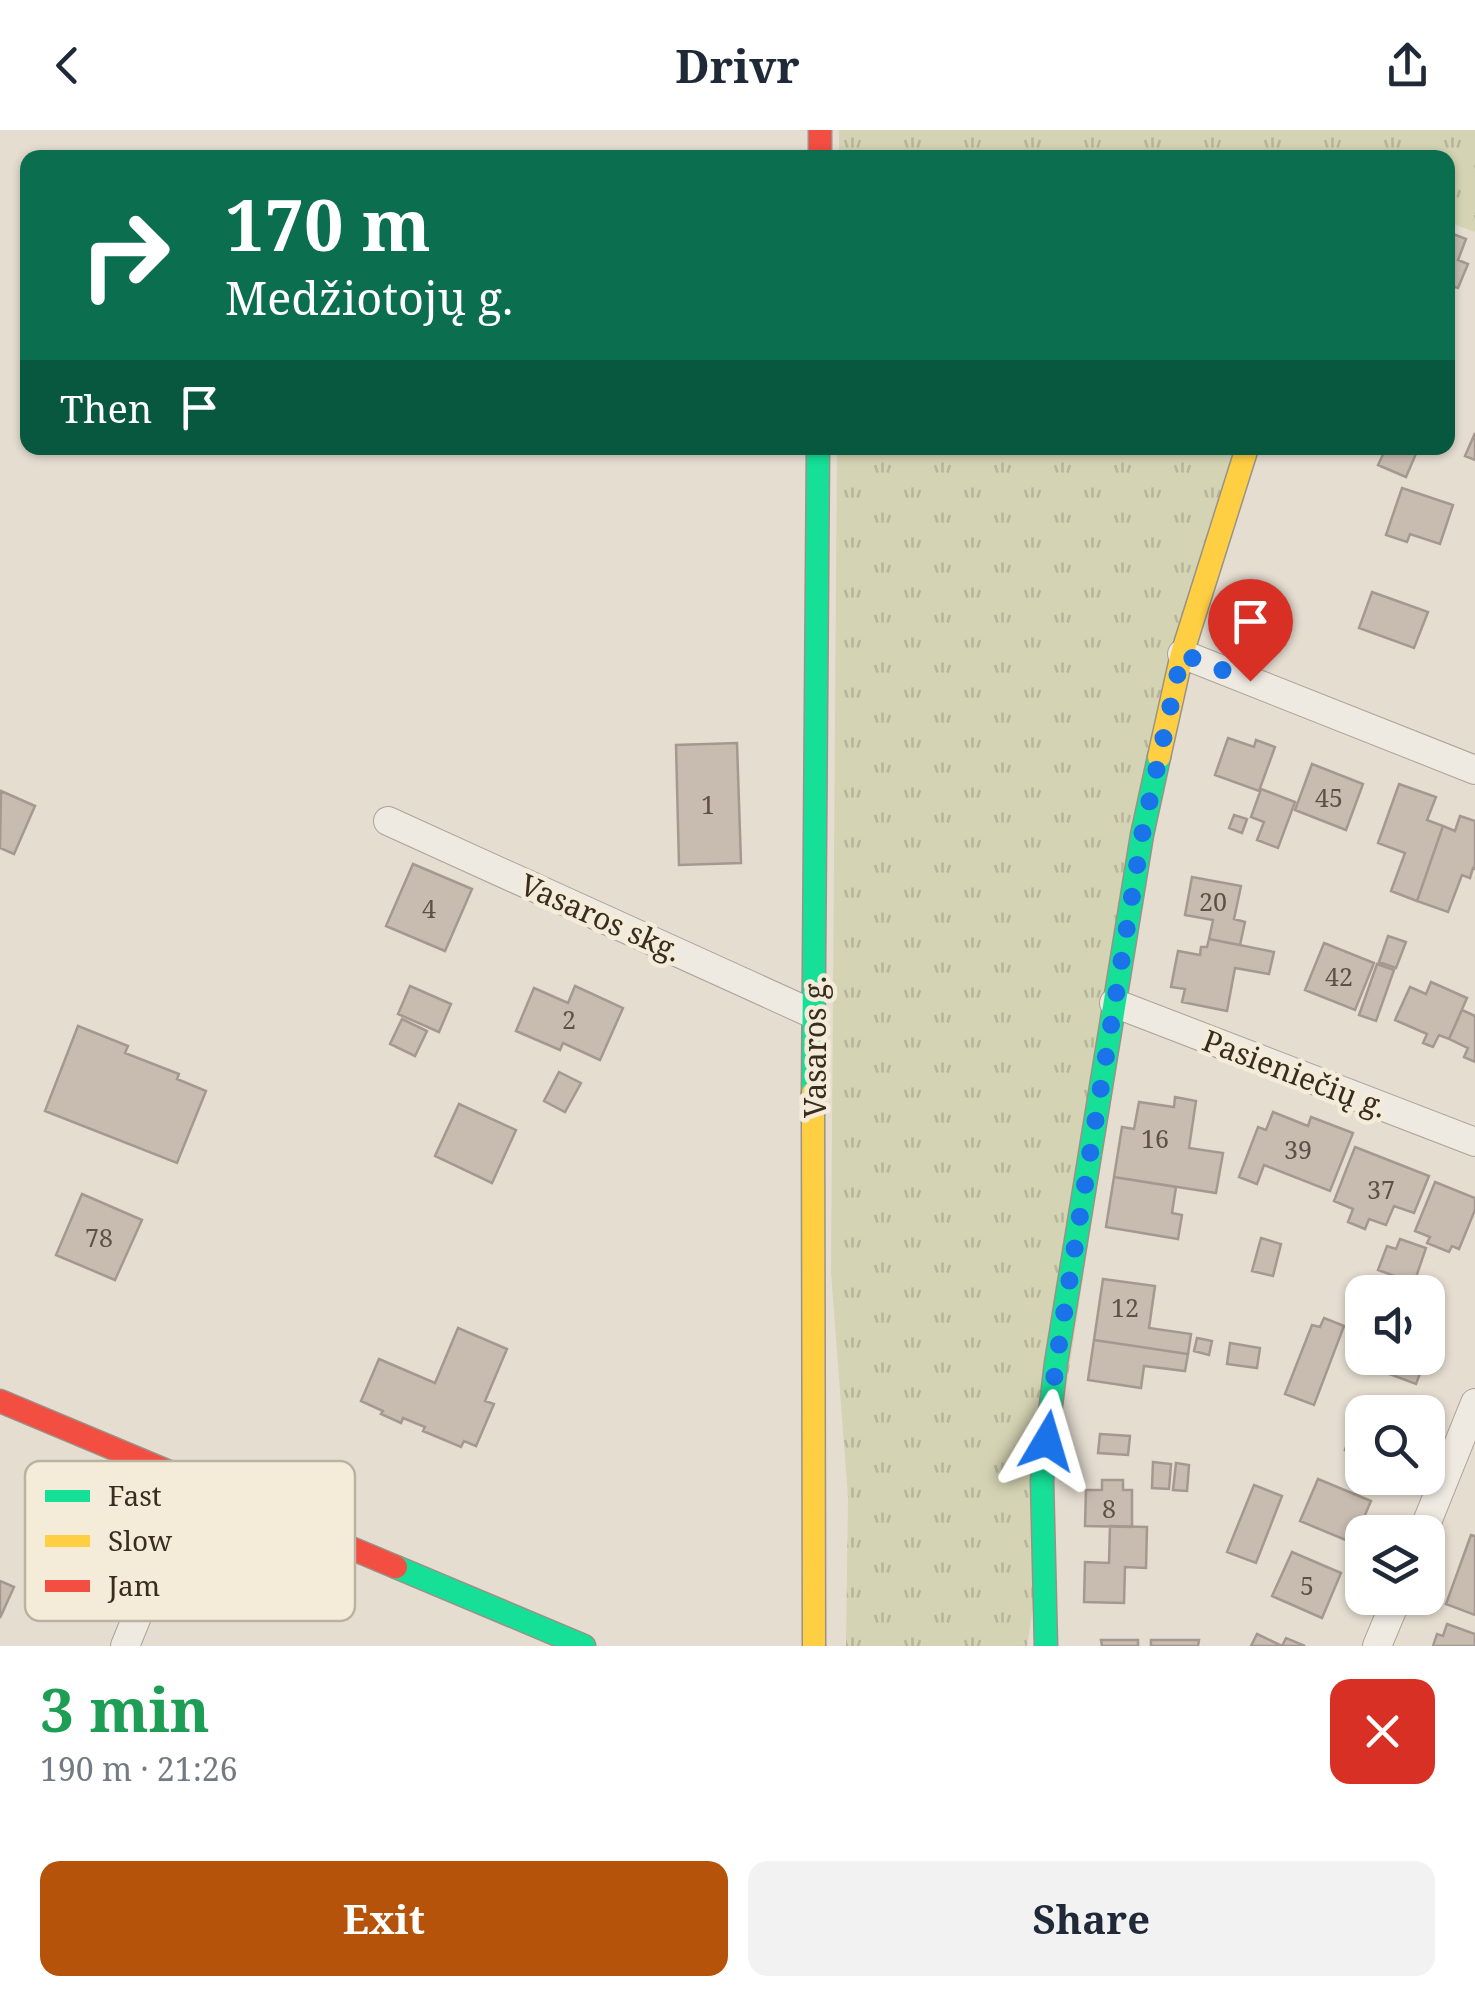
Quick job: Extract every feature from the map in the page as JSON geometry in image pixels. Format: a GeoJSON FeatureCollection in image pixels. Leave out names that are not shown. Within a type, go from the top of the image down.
{"type":"FeatureCollection","features":[{"type":"Feature","properties":{"kind":"street","name":"Vasaros g."},"geometry":{"type":"LineString","coordinates":[[814,1646],[818,455]]}},
{"type":"Feature","properties":{"kind":"street"},"geometry":{"type":"LineString","coordinates":[[1046,1646],[1042,1480],[1056,1363],[1114,1003],[1142,835],[1182,654],[1244,455]]}},
{"type":"Feature","properties":{"kind":"street"},"geometry":{"type":"LineString","coordinates":[[1182,654],[1475,770]]}},
{"type":"Feature","properties":{"kind":"street","name":"Vasaros skg."},"geometry":{"type":"LineString","coordinates":[[388,821],[814,1014]]}},
{"type":"Feature","properties":{"kind":"street","name":"Pasieniečių g."},"geometry":{"type":"LineString","coordinates":[[1114,1003],[1475,1142]]}},
{"type":"Feature","properties":{"kind":"street"},"geometry":{"type":"LineString","coordinates":[[0,1402],[142,1461]]}},
{"type":"Feature","properties":{"kind":"street"},"geometry":{"type":"LineString","coordinates":[[1430,1515],[1475,1402]]}},
{"type":"Feature","properties":{"kind":"street"},"geometry":{"type":"LineString","coordinates":[[355,1550],[584,1646]]}},
{"type":"Feature","properties":{"kind":"street"},"geometry":{"type":"LineString","coordinates":[[1377,1646],[1390,1615]]}},
{"type":"Feature","properties":{"kind":"street"},"geometry":{"type":"LineString","coordinates":[[125,1646],[135,1621]]}},
{"type":"Feature","properties":{"kind":"green space"},"geometry":{"type":"Polygon","coordinates":[[[839,130],[1475,130],[1475,232],[1455,225],[1455,150],[839,150],[839,130]]]}},
{"type":"Feature","properties":{"kind":"green space"},"geometry":{"type":"Polygon","coordinates":[[[837,455],[1232,455],[1180,642],[1027,1646],[846,1646],[848,1497],[831,1272],[837,455]]]}},
{"type":"Feature","properties":{"kind":"building"},"geometry":{"type":"Polygon","coordinates":[[[1455,235],[1466,239],[1458,260],[1468,264],[1458,288],[1455,235]]]}},
{"type":"Feature","properties":{"kind":"building"},"geometry":{"type":"Polygon","coordinates":[[[1475,433],[1475,460],[1465,456],[1475,433]]]}},
{"type":"Feature","properties":{"kind":"building"},"geometry":{"type":"Polygon","coordinates":[[[1383,455],[1415,455],[1406,477],[1378,465],[1383,455]]]}},
{"type":"Feature","properties":{"kind":"building"},"geometry":{"type":"Polygon","coordinates":[[[1402,488],[1453,505],[1440,544],[1410,534],[1407,542],[1386,535],[1402,488]]]}},
{"type":"Feature","properties":{"kind":"building"},"geometry":{"type":"Polygon","coordinates":[[[1372,592],[1428,612],[1414,648],[1359,628],[1372,592]]]}},
{"type":"Feature","properties":{"kind":"building"},"geometry":{"type":"Polygon","coordinates":[[[1228,738],[1254,747],[1256,740],[1275,747],[1259,791],[1215,775],[1228,738]]]}},
{"type":"Feature","properties":{"kind":"building"},"geometry":{"type":"Polygon","coordinates":[[[737,743],[741,863],[679,865],[676,745],[737,743]]]}},
{"type":"Feature","properties":{"kind":"building"},"geometry":{"type":"Polygon","coordinates":[[[1312,764],[1363,784],[1346,830],[1295,810],[1312,764]]]}},
{"type":"Feature","properties":{"kind":"building"},"geometry":{"type":"Polygon","coordinates":[[[1399,784],[1436,797],[1427,820],[1443,826],[1417,901],[1391,891],[1405,853],[1378,843],[1399,784]]]}},
{"type":"Feature","properties":{"kind":"building"},"geometry":{"type":"Polygon","coordinates":[[[1261,789],[1295,802],[1278,848],[1257,840],[1264,822],[1251,817],[1261,789]]]}},
{"type":"Feature","properties":{"kind":"building"},"geometry":{"type":"Polygon","coordinates":[[[1,791],[35,806],[14,854],[0,848],[1,791]]]}},
{"type":"Feature","properties":{"kind":"building"},"geometry":{"type":"Polygon","coordinates":[[[1234,815],[1247,819],[1242,833],[1229,828],[1234,815]]]}},
{"type":"Feature","properties":{"kind":"building"},"geometry":{"type":"Polygon","coordinates":[[[1460,816],[1475,821],[1475,869],[1470,878],[1462,875],[1448,912],[1417,901],[1443,826],[1455,831],[1460,816]]]}},
{"type":"Feature","properties":{"kind":"building"},"geometry":{"type":"Polygon","coordinates":[[[413,864],[472,889],[445,951],[386,926],[413,864]]]}},
{"type":"Feature","properties":{"kind":"building"},"geometry":{"type":"Polygon","coordinates":[[[1192,877],[1241,886],[1234,919],[1245,922],[1240,945],[1209,939],[1213,920],[1185,915],[1192,877]]]}},
{"type":"Feature","properties":{"kind":"building"},"geometry":{"type":"Polygon","coordinates":[[[1388,936],[1406,942],[1396,968],[1379,962],[1388,936]]]}},
{"type":"Feature","properties":{"kind":"building"},"geometry":{"type":"Polygon","coordinates":[[[1209,939],[1274,952],[1269,974],[1235,968],[1227,1011],[1182,1002],[1185,989],[1171,987],[1178,951],[1200,955],[1201,947],[1207,947],[1209,939]]]}},
{"type":"Feature","properties":{"kind":"building"},"geometry":{"type":"Polygon","coordinates":[[[1324,943],[1374,963],[1355,1010],[1305,990],[1324,943]]]}},
{"type":"Feature","properties":{"kind":"building"},"geometry":{"type":"Polygon","coordinates":[[[1377,964],[1394,970],[1376,1021],[1359,1015],[1377,964]]]}},
{"type":"Feature","properties":{"kind":"building"},"geometry":{"type":"Polygon","coordinates":[[[1431,982],[1467,998],[1449,1039],[1439,1035],[1433,1047],[1423,1043],[1427,1034],[1395,1020],[1410,987],[1426,994],[1431,982]]]}},
{"type":"Feature","properties":{"kind":"building"},"geometry":{"type":"Polygon","coordinates":[[[410,986],[451,1004],[439,1032],[398,1014],[410,986]]]}},
{"type":"Feature","properties":{"kind":"building"},"geometry":{"type":"Polygon","coordinates":[[[575,986],[623,1008],[600,1060],[563,1043],[560,1050],[516,1031],[534,988],[568,1003],[575,986]]]}},
{"type":"Feature","properties":{"kind":"building"},"geometry":{"type":"Polygon","coordinates":[[[1462,1010],[1475,1016],[1475,1062],[1464,1057],[1468,1048],[1449,1039],[1462,1010]]]}},
{"type":"Feature","properties":{"kind":"building"},"geometry":{"type":"Polygon","coordinates":[[[402,1019],[427,1031],[415,1056],[390,1044],[402,1019]]]}},
{"type":"Feature","properties":{"kind":"building"},"geometry":{"type":"Polygon","coordinates":[[[78,1026],[128,1046],[125,1053],[179,1074],[177,1079],[206,1091],[177,1163],[45,1111],[78,1026]]]}},
{"type":"Feature","properties":{"kind":"building"},"geometry":{"type":"Polygon","coordinates":[[[559,1072],[581,1083],[565,1112],[544,1101],[559,1072]]]}},
{"type":"Feature","properties":{"kind":"building"},"geometry":{"type":"Polygon","coordinates":[[[1175,1097],[1196,1101],[1189,1148],[1223,1153],[1216,1193],[1114,1177],[1122,1127],[1134,1129],[1139,1102],[1174,1107],[1175,1097]]]}},
{"type":"Feature","properties":{"kind":"building"},"geometry":{"type":"Polygon","coordinates":[[[459,1104],[516,1130],[492,1183],[435,1156],[459,1104]]]}},
{"type":"Feature","properties":{"kind":"building"},"geometry":{"type":"Polygon","coordinates":[[[1273,1112],[1308,1126],[1311,1117],[1353,1133],[1330,1191],[1264,1165],[1257,1184],[1239,1177],[1258,1127],[1266,1130],[1273,1112]]]}},
{"type":"Feature","properties":{"kind":"building"},"geometry":{"type":"Polygon","coordinates":[[[1355,1147],[1429,1176],[1414,1213],[1394,1206],[1386,1225],[1369,1219],[1365,1229],[1348,1222],[1353,1209],[1334,1201],[1355,1147]]]}},
{"type":"Feature","properties":{"kind":"building"},"geometry":{"type":"Polygon","coordinates":[[[1114,1177],[1176,1187],[1172,1213],[1182,1215],[1178,1239],[1106,1227],[1114,1177]]]}},
{"type":"Feature","properties":{"kind":"building"},"geometry":{"type":"Polygon","coordinates":[[[1435,1182],[1475,1198],[1475,1210],[1459,1249],[1452,1246],[1449,1252],[1427,1243],[1430,1237],[1415,1231],[1435,1182]]]}},
{"type":"Feature","properties":{"kind":"building"},"geometry":{"type":"Polygon","coordinates":[[[82,1194],[142,1220],[115,1280],[56,1255],[82,1194]]]}},
{"type":"Feature","properties":{"kind":"building"},"geometry":{"type":"Polygon","coordinates":[[[1261,1238],[1281,1244],[1273,1276],[1252,1271],[1261,1238]]]}},
{"type":"Feature","properties":{"kind":"building"},"geometry":{"type":"Polygon","coordinates":[[[1400,1239],[1426,1248],[1417,1275],[1392,1275],[1378,1270],[1387,1246],[1396,1249],[1400,1239]]]}},
{"type":"Feature","properties":{"kind":"building"},"geometry":{"type":"Polygon","coordinates":[[[1103,1279],[1155,1286],[1149,1328],[1191,1334],[1188,1354],[1094,1340],[1103,1279]]]}},
{"type":"Feature","properties":{"kind":"building"},"geometry":{"type":"Polygon","coordinates":[[[1324,1318],[1344,1326],[1314,1405],[1285,1394],[1312,1325],[1320,1327],[1324,1318]]]}},
{"type":"Feature","properties":{"kind":"building"},"geometry":{"type":"Polygon","coordinates":[[[458,1328],[507,1349],[485,1401],[494,1404],[476,1446],[464,1441],[461,1447],[423,1431],[425,1427],[381,1414],[383,1411],[361,1401],[379,1359],[435,1383],[458,1328]]]}},
{"type":"Feature","properties":{"kind":"building"},"geometry":{"type":"Polygon","coordinates":[[[1197,1338],[1212,1341],[1209,1355],[1194,1351],[1197,1338]]]}},
{"type":"Feature","properties":{"kind":"building"},"geometry":{"type":"Polygon","coordinates":[[[1094,1340],[1188,1354],[1185,1371],[1144,1366],[1141,1388],[1088,1380],[1094,1340]]]}},
{"type":"Feature","properties":{"kind":"building"},"geometry":{"type":"Polygon","coordinates":[[[1230,1343],[1260,1348],[1257,1368],[1227,1364],[1230,1343]]]}},
{"type":"Feature","properties":{"kind":"building"},"geometry":{"type":"Polygon","coordinates":[[[1392,1375],[1419,1375],[1416,1384],[1392,1375]]]}},
{"type":"Feature","properties":{"kind":"building"},"geometry":{"type":"Polygon","coordinates":[[[1100,1434],[1130,1436],[1128,1455],[1098,1453],[1100,1434]]]}},
{"type":"Feature","properties":{"kind":"building"},"geometry":{"type":"Polygon","coordinates":[[[1153,1462],[1171,1464],[1169,1489],[1152,1488],[1153,1462]]]}},
{"type":"Feature","properties":{"kind":"building"},"geometry":{"type":"Polygon","coordinates":[[[1176,1463],[1189,1465],[1187,1491],[1173,1490],[1176,1463]]]}},
{"type":"Feature","properties":{"kind":"building"},"geometry":{"type":"Polygon","coordinates":[[[1318,1479],[1345,1490],[1345,1495],[1371,1501],[1365,1515],[1345,1515],[1345,1540],[1300,1521],[1318,1479]]]}},
{"type":"Feature","properties":{"kind":"building"},"geometry":{"type":"Polygon","coordinates":[[[1102,1480],[1123,1480],[1123,1490],[1132,1490],[1132,1527],[1085,1526],[1086,1490],[1102,1490],[1102,1480]]]}},
{"type":"Feature","properties":{"kind":"building"},"geometry":{"type":"Polygon","coordinates":[[[1254,1485],[1282,1496],[1256,1563],[1227,1552],[1254,1485]]]}},
{"type":"Feature","properties":{"kind":"building"},"geometry":{"type":"Polygon","coordinates":[[[1110,1526],[1147,1527],[1146,1568],[1125,1567],[1124,1603],[1084,1602],[1085,1562],[1109,1563],[1110,1526]]]}},
{"type":"Feature","properties":{"kind":"building"},"geometry":{"type":"Polygon","coordinates":[[[1471,1535],[1475,1536],[1475,1615],[1446,1604],[1471,1535]]]}},
{"type":"Feature","properties":{"kind":"building"},"geometry":{"type":"Polygon","coordinates":[[[1292,1552],[1341,1573],[1322,1618],[1272,1596],[1292,1552]]]}},
{"type":"Feature","properties":{"kind":"building"},"geometry":{"type":"Polygon","coordinates":[[[0,1581],[14,1587],[0,1618],[0,1581]]]}},
{"type":"Feature","properties":{"kind":"building"},"geometry":{"type":"Polygon","coordinates":[[[1447,1624],[1475,1634],[1475,1646],[1433,1646],[1437,1634],[1443,1636],[1447,1624]]]}},
{"type":"Feature","properties":{"kind":"building"},"geometry":{"type":"Polygon","coordinates":[[[1257,1634],[1282,1646],[1251,1646],[1257,1634]]]}},
{"type":"Feature","properties":{"kind":"building"},"geometry":{"type":"Polygon","coordinates":[[[1286,1638],[1305,1646],[1282,1646],[1286,1638]]]}},
{"type":"Feature","properties":{"kind":"building"},"geometry":{"type":"Polygon","coordinates":[[[1101,1640],[1138,1640],[1138,1646],[1102,1646],[1101,1640]]]}},
{"type":"Feature","properties":{"kind":"building"},"geometry":{"type":"Polygon","coordinates":[[[1151,1640],[1199,1640],[1198,1646],[1151,1646],[1151,1640]]]}},
{"type":"Feature","properties":{"kind":"traffic: fast"},"geometry":{"type":"LineString","coordinates":[[813,1093],[818,455]]}},
{"type":"Feature","properties":{"kind":"traffic: fast"},"geometry":{"type":"LineString","coordinates":[[1046,1646],[1042,1480],[1056,1363],[1142,835],[1159,757]]}},
{"type":"Feature","properties":{"kind":"traffic: fast"},"geometry":{"type":"LineString","coordinates":[[396,1567],[584,1646]]}},
{"type":"Feature","properties":{"kind":"traffic: slow"},"geometry":{"type":"LineString","coordinates":[[1159,757],[1182,654],[1245,455]]}},
{"type":"Feature","properties":{"kind":"traffic: slow"},"geometry":{"type":"LineString","coordinates":[[813,1093],[814,1646]]}},
{"type":"Feature","properties":{"kind":"traffic: jam"},"geometry":{"type":"LineString","coordinates":[[820,130],[820,150]]}},
{"type":"Feature","properties":{"kind":"traffic: jam"},"geometry":{"type":"LineString","coordinates":[[0,1401],[143,1461]]}},
{"type":"Feature","properties":{"kind":"traffic: jam"},"geometry":{"type":"LineString","coordinates":[[355,1550],[396,1567]]}},
{"type":"Feature","properties":{"kind":"route"},"geometry":{"type":"LineString","coordinates":[[1047,1441],[1056,1363],[1142,835],[1182,654],[1250,681]]}}]}
